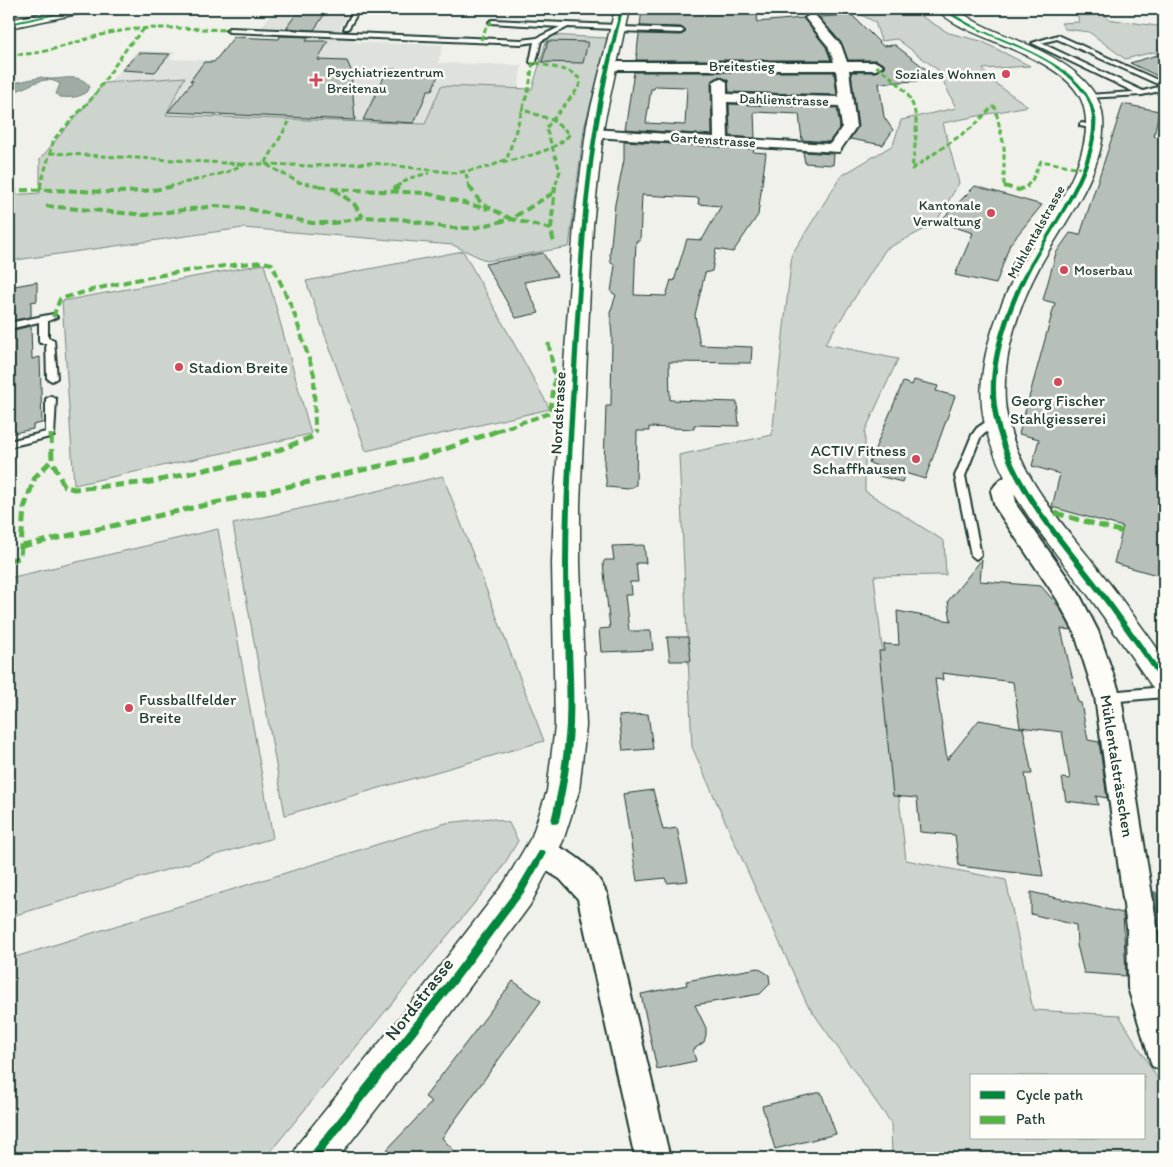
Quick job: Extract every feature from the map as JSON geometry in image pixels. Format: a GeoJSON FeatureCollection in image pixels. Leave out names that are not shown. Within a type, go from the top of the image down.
{"type":"FeatureCollection","features":[{"type":"Feature","properties":{"kind":"street"},"geometry":{"type":"LineString","coordinates":[[9,24],[82,9]]}},
{"type":"Feature","properties":{"kind":"street"},"geometry":{"type":"LineString","coordinates":[[944,9],[978,28],[1027,45],[1078,84],[1088,113]]}},
{"type":"Feature","properties":{"kind":"street"},"geometry":{"type":"LineString","coordinates":[[811,18],[834,45],[842,66],[847,102]]}},
{"type":"Feature","properties":{"kind":"street","name":"Nordstrasse"},"geometry":{"type":"LineString","coordinates":[[312,1158],[454,979],[522,888],[542,853],[555,821],[564,786],[570,742],[571,678],[567,599],[567,506],[580,259],[593,133],[619,22]]}},
{"type":"Feature","properties":{"kind":"street","name":"Breitestieg"},"geometry":{"type":"LineString","coordinates":[[608,66],[876,66]]}},
{"type":"Feature","properties":{"kind":"street"},"geometry":{"type":"LineString","coordinates":[[720,66],[720,140]]}},
{"type":"Feature","properties":{"kind":"street","name":"Dahlienstrasse"},"geometry":{"type":"LineString","coordinates":[[721,98],[847,102]]}},
{"type":"Feature","properties":{"kind":"street","name":"Gartenstrasse"},"geometry":{"type":"LineString","coordinates":[[593,133],[834,149],[849,127],[847,102]]}},
{"type":"Feature","properties":{"kind":"street","name":"Mühlentalstrasse"},"geometry":{"type":"LineString","coordinates":[[1088,113],[1094,141],[1086,169],[1032,259],[1004,330],[994,381],[996,418],[1003,442],[1018,478],[1052,531],[1093,582],[1164,680]]}},
{"type":"Feature","properties":{"kind":"street","name":"Mühlentalsträsschen"},"geometry":{"type":"LineString","coordinates":[[1018,478],[1002,491],[1006,507],[1067,594],[1086,631],[1108,697],[1142,927],[1144,988],[1164,1054]]}},
{"type":"Feature","properties":{"kind":"street"},"geometry":{"type":"LineString","coordinates":[[542,853],[557,860],[581,876],[592,894],[653,1158]]}},
{"type":"Feature","properties":{"kind":"lane"},"geometry":{"type":"LineString","coordinates":[[346,28],[357,9]]}},
{"type":"Feature","properties":{"kind":"lane"},"geometry":{"type":"LineString","coordinates":[[492,22],[570,25],[619,22],[681,31]]}},
{"type":"Feature","properties":{"kind":"lane"},"geometry":{"type":"LineString","coordinates":[[229,30],[521,42],[538,40],[570,25]]}},
{"type":"Feature","properties":{"kind":"lane"},"geometry":{"type":"LineString","coordinates":[[1027,45],[1058,37],[1164,87]]}},
{"type":"Feature","properties":{"kind":"lane"},"geometry":{"type":"LineString","coordinates":[[533,62],[538,40]]}},
{"type":"Feature","properties":{"kind":"lane"},"geometry":{"type":"LineString","coordinates":[[1027,45],[1142,93]]}},
{"type":"Feature","properties":{"kind":"lane"},"geometry":{"type":"LineString","coordinates":[[1088,113],[1164,87]]}},
{"type":"Feature","properties":{"kind":"lane"},"geometry":{"type":"LineString","coordinates":[[9,326],[49,318],[43,341],[50,340],[52,378]]}},
{"type":"Feature","properties":{"kind":"lane"},"geometry":{"type":"LineString","coordinates":[[9,444],[51,434],[51,399]]}},
{"type":"Feature","properties":{"kind":"lane"},"geometry":{"type":"LineString","coordinates":[[976,556],[960,476],[975,437],[980,430],[996,418]]}},
{"type":"Feature","properties":{"kind":"lane"},"geometry":{"type":"LineString","coordinates":[[1108,697],[1164,692]]}},
{"type":"Feature","properties":{"kind":"shaded area","name":"Psychiatriezentrum Breitenau"},"geometry":{"type":"Polygon","coordinates":[[[275,9],[351,9],[335,37],[354,38],[353,42],[443,45],[438,63],[522,65],[517,98],[448,144],[127,133],[99,94],[137,51],[175,52],[170,59],[275,63],[300,29],[261,28],[275,9]]]}},
{"type":"Feature","properties":{"kind":"shaded area"},"geometry":{"type":"Polygon","coordinates":[[[850,9],[909,9],[949,33],[981,41],[1030,66],[983,69],[989,79],[1028,106],[943,123],[959,183],[935,224],[886,249],[825,344],[898,359],[865,431],[865,491],[944,541],[946,575],[874,576],[906,860],[1006,880],[1033,1010],[1119,1015],[1164,1089],[1164,1158],[892,1158],[891,1123],[807,1004],[692,747],[679,455],[772,435],[792,254],[841,176],[893,145],[901,120],[956,108],[938,70],[897,39],[881,41],[875,22],[850,9]]]}},
{"type":"Feature","properties":{"kind":"shaded area"},"geometry":{"type":"Polygon","coordinates":[[[1076,9],[1103,9],[1108,19],[1164,27],[1164,57],[1154,52],[1125,59],[1089,32],[1065,29],[1061,23],[1079,22],[1076,9]]]}},
{"type":"Feature","properties":{"kind":"shaded area"},"geometry":{"type":"Polygon","coordinates":[[[548,35],[608,38],[584,129],[569,247],[487,261],[453,245],[243,228],[9,261],[9,195],[40,193],[40,159],[104,83],[185,77],[166,115],[425,124],[441,86],[532,89],[548,35]]]}},
{"type":"Feature","properties":{"kind":"shaded area"},"geometry":{"type":"Polygon","coordinates":[[[42,77],[47,79],[79,79],[90,87],[81,95],[60,97],[56,94],[60,84],[47,80],[9,93],[9,84],[42,77]]]}},
{"type":"Feature","properties":{"kind":"shaded area"},"geometry":{"type":"Polygon","coordinates":[[[463,251],[550,409],[366,451],[306,281],[463,251]]]}},
{"type":"Feature","properties":{"kind":"shaded area","name":"Stadion Breite"},"geometry":{"type":"Polygon","coordinates":[[[264,264],[311,434],[74,485],[62,301],[264,264]]]}},
{"type":"Feature","properties":{"kind":"shaded area","name":"Fussballfelder Breite"},"geometry":{"type":"Polygon","coordinates":[[[443,476],[544,741],[285,815],[233,524],[443,476]]]}},
{"type":"Feature","properties":{"kind":"shaded area","name":"Fussballfelder Breite"},"geometry":{"type":"Polygon","coordinates":[[[218,529],[273,838],[9,917],[9,578],[218,529]]]}},
{"type":"Feature","properties":{"kind":"shaded area"},"geometry":{"type":"Polygon","coordinates":[[[491,818],[509,823],[518,841],[499,873],[265,1158],[9,1158],[9,959],[446,823],[491,818]]]}},
{"type":"Feature","properties":{"kind":"building"},"geometry":{"type":"Polygon","coordinates":[[[300,9],[328,9],[314,30],[286,28],[300,9]]]}},
{"type":"Feature","properties":{"kind":"building"},"geometry":{"type":"Polygon","coordinates":[[[642,9],[758,10],[757,22],[803,18],[826,47],[831,60],[636,60],[639,34],[681,35],[686,32],[681,27],[640,26],[642,9]]]}},
{"type":"Feature","properties":{"kind":"building"},"geometry":{"type":"Polygon","coordinates":[[[852,15],[883,46],[895,45],[940,80],[879,83],[884,117],[893,130],[883,145],[850,139],[858,127],[851,72],[876,72],[885,65],[876,60],[848,60],[842,44],[819,17],[852,15]]]}},
{"type":"Feature","properties":{"kind":"building"},"geometry":{"type":"Polygon","coordinates":[[[280,36],[309,37],[306,41],[328,41],[318,60],[347,61],[351,70],[355,120],[168,112],[193,81],[190,81],[204,62],[214,62],[234,37],[279,39],[280,36]]]}},
{"type":"Feature","properties":{"kind":"building"},"geometry":{"type":"Polygon","coordinates":[[[548,41],[588,42],[583,63],[542,62],[548,41]]]}},
{"type":"Feature","properties":{"kind":"building"},"geometry":{"type":"Polygon","coordinates":[[[138,53],[170,54],[155,72],[122,70],[138,53]]]}},
{"type":"Feature","properties":{"kind":"building"},"geometry":{"type":"Polygon","coordinates":[[[1164,53],[1164,79],[1130,63],[1164,53]]]}},
{"type":"Feature","properties":{"kind":"building"},"geometry":{"type":"Polygon","coordinates":[[[388,69],[440,71],[432,90],[428,90],[414,123],[363,120],[388,69]]]}},
{"type":"Feature","properties":{"kind":"building"},"geometry":{"type":"Polygon","coordinates":[[[634,72],[834,72],[837,95],[729,92],[728,80],[719,76],[711,82],[712,135],[625,129],[634,72]],[[655,86],[654,89],[651,89],[646,123],[685,125],[687,87],[655,86]]]}},
{"type":"Feature","properties":{"kind":"building"},"geometry":{"type":"Polygon","coordinates":[[[729,104],[837,108],[840,127],[829,142],[802,140],[799,114],[754,112],[755,138],[730,136],[729,104]]]}},
{"type":"Feature","properties":{"kind":"building"},"geometry":{"type":"Polygon","coordinates":[[[1123,104],[1159,111],[1154,136],[1164,138],[1164,577],[1114,563],[1123,527],[1052,507],[1060,474],[1032,466],[1039,439],[1019,434],[1055,303],[1043,300],[1056,253],[1070,233],[1080,235],[1123,104]]]}},
{"type":"Feature","properties":{"kind":"building"},"geometry":{"type":"Polygon","coordinates":[[[624,141],[754,149],[753,152],[766,153],[758,215],[733,252],[716,249],[712,271],[705,273],[695,315],[700,345],[752,347],[751,363],[669,362],[670,400],[737,402],[739,426],[694,425],[694,429],[649,427],[649,431],[637,431],[636,485],[628,489],[607,487],[604,464],[606,406],[611,406],[612,337],[610,313],[616,295],[611,292],[615,265],[611,263],[610,254],[615,204],[624,159],[624,141]],[[642,195],[640,241],[636,241],[634,295],[666,296],[671,280],[674,281],[687,239],[702,240],[721,206],[698,204],[699,198],[642,195]]]}},
{"type":"Feature","properties":{"kind":"building"},"geometry":{"type":"Polygon","coordinates":[[[803,152],[834,154],[833,165],[805,163],[803,152]]]}},
{"type":"Feature","properties":{"kind":"building","name":"Kantonale Verwaltung"},"geometry":{"type":"Polygon","coordinates":[[[975,186],[1042,205],[1010,244],[996,284],[955,275],[973,233],[939,222],[975,186]]]}},
{"type":"Feature","properties":{"kind":"building"},"geometry":{"type":"Polygon","coordinates":[[[543,253],[557,276],[524,282],[539,313],[516,318],[485,264],[543,253]]]}},
{"type":"Feature","properties":{"kind":"building"},"geometry":{"type":"Polygon","coordinates":[[[37,282],[37,301],[31,302],[31,317],[9,321],[9,287],[37,282]]]}},
{"type":"Feature","properties":{"kind":"building"},"geometry":{"type":"Polygon","coordinates":[[[31,326],[32,359],[40,357],[42,423],[33,425],[33,429],[9,434],[9,331],[31,326]]]}},
{"type":"Feature","properties":{"kind":"building"},"geometry":{"type":"Polygon","coordinates":[[[914,380],[938,386],[936,391],[955,396],[925,479],[905,473],[902,482],[875,475],[878,466],[869,463],[903,382],[912,385],[914,380]]]}},
{"type":"Feature","properties":{"kind":"building"},"geometry":{"type":"Polygon","coordinates":[[[644,545],[646,563],[636,563],[638,582],[630,582],[631,595],[625,595],[629,631],[651,631],[653,650],[601,652],[599,629],[610,628],[603,563],[605,560],[614,560],[612,546],[644,545]]]}},
{"type":"Feature","properties":{"kind":"building"},"geometry":{"type":"Polygon","coordinates":[[[982,559],[980,581],[1041,586],[1060,608],[1072,630],[1061,629],[1078,702],[1081,703],[1088,740],[1099,742],[1107,798],[1096,796],[1098,805],[1066,801],[1062,778],[1070,779],[1062,732],[1020,727],[1013,682],[942,673],[943,680],[935,679],[947,760],[979,720],[1023,728],[1032,774],[1025,774],[1043,876],[959,866],[955,835],[920,832],[917,798],[893,796],[879,651],[884,651],[884,644],[899,645],[897,611],[951,621],[948,601],[982,559]]]}},
{"type":"Feature","properties":{"kind":"building"},"geometry":{"type":"Polygon","coordinates":[[[667,637],[688,637],[691,661],[670,661],[667,637]]]}},
{"type":"Feature","properties":{"kind":"building"},"geometry":{"type":"Polygon","coordinates":[[[648,714],[653,749],[623,751],[619,716],[648,714]]]}},
{"type":"Feature","properties":{"kind":"building"},"geometry":{"type":"Polygon","coordinates":[[[653,790],[663,830],[677,828],[688,881],[667,883],[665,878],[637,881],[623,794],[653,790]]]}},
{"type":"Feature","properties":{"kind":"building"},"geometry":{"type":"Polygon","coordinates":[[[1031,892],[1123,913],[1126,976],[1084,973],[1077,945],[1076,925],[1031,914],[1031,892]]]}},
{"type":"Feature","properties":{"kind":"building"},"geometry":{"type":"Polygon","coordinates":[[[758,968],[769,975],[770,984],[760,994],[695,1005],[706,1028],[704,1042],[693,1050],[696,1061],[657,1069],[641,994],[687,985],[686,981],[758,968]]]}},
{"type":"Feature","properties":{"kind":"building"},"geometry":{"type":"Polygon","coordinates":[[[513,981],[541,1001],[442,1138],[461,1158],[379,1158],[432,1102],[425,1097],[513,981]]]}},
{"type":"Feature","properties":{"kind":"building"},"geometry":{"type":"Polygon","coordinates":[[[821,1092],[836,1134],[775,1149],[762,1106],[821,1092]]]}},
{"type":"Feature","properties":{"kind":"waterway"},"geometry":{"type":"LineString","coordinates":[[1154,895],[1164,978]]}},
{"type":"Feature","properties":{"kind":"marked path"},"geometry":{"type":"LineString","coordinates":[[481,40],[487,25],[492,22]]}},
{"type":"Feature","properties":{"kind":"marked path"},"geometry":{"type":"LineString","coordinates":[[9,54],[23,55],[50,52],[100,35],[127,30],[171,28],[229,30]]}},
{"type":"Feature","properties":{"kind":"marked path"},"geometry":{"type":"LineString","coordinates":[[40,188],[54,139],[94,96],[129,45],[144,29]]}},
{"type":"Feature","properties":{"kind":"marked path"},"geometry":{"type":"LineString","coordinates":[[265,164],[311,166],[373,163],[456,173],[473,172],[489,167],[507,159],[529,88],[533,62],[569,71],[579,78],[580,84],[572,97],[546,128],[551,149],[560,171],[553,193],[551,229]]}},
{"type":"Feature","properties":{"kind":"marked path"},"geometry":{"type":"LineString","coordinates":[[876,66],[892,77],[904,88],[911,98],[917,122],[912,169],[974,126],[992,107],[995,107],[1002,136],[1005,156],[1004,186],[1019,190],[1025,188],[1032,180],[1041,161],[1056,162],[1086,169]]}},
{"type":"Feature","properties":{"kind":"marked path"},"geometry":{"type":"LineString","coordinates":[[503,163],[548,150],[564,141],[570,134],[552,120],[521,109]]}},
{"type":"Feature","properties":{"kind":"marked path"},"geometry":{"type":"LineString","coordinates":[[9,191],[40,188],[150,192],[227,172],[244,164],[265,164],[289,122]]}},
{"type":"Feature","properties":{"kind":"marked path"},"geometry":{"type":"LineString","coordinates":[[50,153],[242,164]]}},
{"type":"Feature","properties":{"kind":"marked path"},"geometry":{"type":"LineString","coordinates":[[267,165],[298,182],[334,189],[425,193],[488,209]]}},
{"type":"Feature","properties":{"kind":"marked path"},"geometry":{"type":"LineString","coordinates":[[402,191],[395,188],[410,178],[429,173]]}},
{"type":"Feature","properties":{"kind":"marked path"},"geometry":{"type":"LineString","coordinates":[[466,174],[470,190],[475,197],[488,208],[511,219],[553,193]]}},
{"type":"Feature","properties":{"kind":"marked path"},"geometry":{"type":"LineString","coordinates":[[334,189],[354,204],[363,217]]}},
{"type":"Feature","properties":{"kind":"marked path"},"geometry":{"type":"LineString","coordinates":[[46,206],[145,215],[214,206],[245,208],[312,223],[334,223],[363,217],[401,219],[449,228],[474,228],[511,219],[551,229],[554,244]]}},
{"type":"Feature","properties":{"kind":"marked path"},"geometry":{"type":"LineString","coordinates":[[51,434],[52,460],[64,486],[74,489],[151,482],[258,458],[312,437],[317,429],[314,374],[293,310],[272,264],[262,262],[188,269],[114,283],[60,299],[53,317]]}},
{"type":"Feature","properties":{"kind":"marked path"},"geometry":{"type":"LineString","coordinates":[[22,546],[425,456],[550,413],[555,377],[548,341]]}},
{"type":"Feature","properties":{"kind":"marked path"},"geometry":{"type":"LineString","coordinates":[[9,560],[20,558],[24,508],[35,477],[52,460]]}},
{"type":"Feature","properties":{"kind":"marked path"},"geometry":{"type":"LineString","coordinates":[[1055,513],[1123,532]]}},
{"type":"Feature","properties":{"kind":"cycle path"},"geometry":{"type":"LineString","coordinates":[[9,24],[82,9]]}},
{"type":"Feature","properties":{"kind":"cycle path"},"geometry":{"type":"LineString","coordinates":[[555,821],[567,756],[569,724],[570,693],[566,564],[567,505],[584,226],[596,124],[602,90],[622,9]]}},
{"type":"Feature","properties":{"kind":"cycle path"},"geometry":{"type":"LineString","coordinates":[[944,9],[961,21],[1020,47],[1058,67],[1075,81],[1088,97],[1095,118],[1093,141],[1085,166],[1073,192],[1030,266],[1008,318],[998,351],[995,369],[994,403],[1002,442],[1022,486],[1164,680]]}},
{"type":"Feature","properties":{"kind":"cycle path"},"geometry":{"type":"LineString","coordinates":[[312,1158],[454,979],[522,888],[542,853]]}},
{"type":"Feature","properties":{"kind":"place","name":"Soziales Wohnen"},"geometry":{"type":"Point","coordinates":[1006,74]}},
{"type":"Feature","properties":{"kind":"place","name":"Psychiatriezentrum Breitenau"},"geometry":{"type":"Point","coordinates":[316,80]}},
{"type":"Feature","properties":{"kind":"place","name":"Kantonale Verwaltung"},"geometry":{"type":"Point","coordinates":[991,213]}},
{"type":"Feature","properties":{"kind":"place","name":"Moserbau"},"geometry":{"type":"Point","coordinates":[1064,270]}},
{"type":"Feature","properties":{"kind":"place","name":"Stadion Breite"},"geometry":{"type":"Point","coordinates":[179,367]}},
{"type":"Feature","properties":{"kind":"place","name":"Georg Fischer Stahlgiesserei"},"geometry":{"type":"Point","coordinates":[1058,382]}},
{"type":"Feature","properties":{"kind":"place","name":"ACTIV Fitness Schaffhausen"},"geometry":{"type":"Point","coordinates":[916,459]}},
{"type":"Feature","properties":{"kind":"place","name":"Fussballfelder Breite"},"geometry":{"type":"Point","coordinates":[129,708]}}]}
